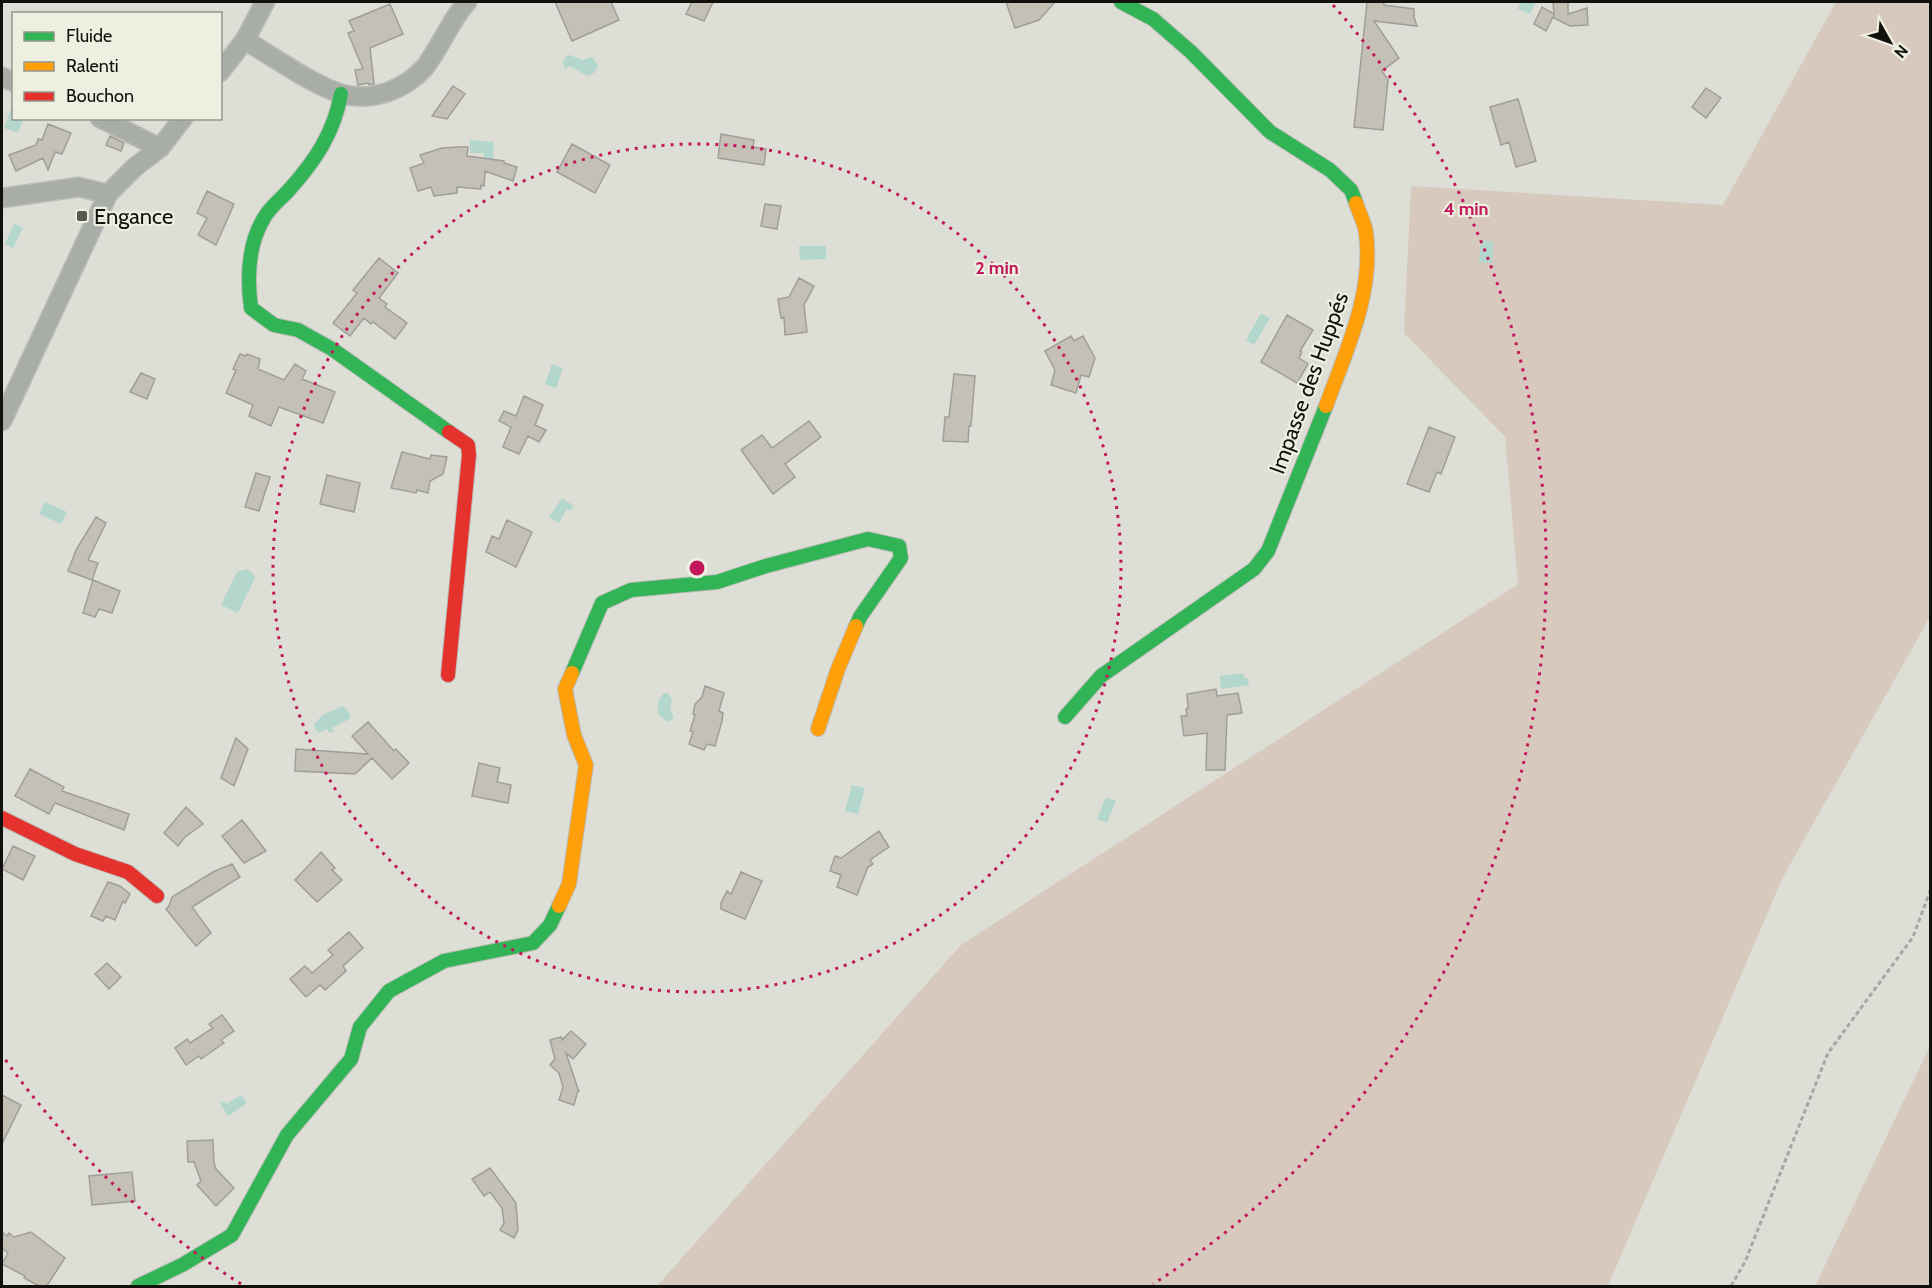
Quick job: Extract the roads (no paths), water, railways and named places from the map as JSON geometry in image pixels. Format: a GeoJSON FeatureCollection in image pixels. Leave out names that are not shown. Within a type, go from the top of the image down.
{"type":"FeatureCollection","features":[{"type":"Feature","properties":{"kind":"street"},"geometry":{"type":"LineString","coordinates":[[222,69],[245,40],[265,2]]}},
{"type":"Feature","properties":{"kind":"street"},"geometry":{"type":"LineString","coordinates":[[245,40],[341,94],[375,96],[393,91],[423,68],[458,12],[467,2]]}},
{"type":"Feature","properties":{"kind":"street","name":"Impasse des Huppés"},"geometry":{"type":"LineString","coordinates":[[1065,717],[1101,676],[1254,568],[1268,552],[1316,434],[1356,322],[1368,267],[1366,231],[1351,190],[1330,170],[1270,132],[1191,52],[1153,19],[1121,2]]}},
{"type":"Feature","properties":{"kind":"street"},"geometry":{"type":"LineString","coordinates":[[341,94],[339,113],[319,156],[265,216],[257,233],[251,252],[249,278],[251,308],[274,325],[298,330],[332,349],[468,445],[469,455],[448,675]]}},
{"type":"Feature","properties":{"kind":"street"},"geometry":{"type":"LineString","coordinates":[[104,120],[160,148]]}},
{"type":"Feature","properties":{"kind":"street"},"geometry":{"type":"LineString","coordinates":[[2,421],[108,194],[135,167],[160,148],[181,120]]}},
{"type":"Feature","properties":{"kind":"street"},"geometry":{"type":"LineString","coordinates":[[2,198],[79,187],[108,194]]}},
{"type":"Feature","properties":{"kind":"street"},"geometry":{"type":"LineString","coordinates":[[138,1287],[182,1265],[232,1235],[287,1135],[351,1059],[360,1027],[389,991],[444,962],[533,943],[550,925],[568,884],[586,765],[574,735],[565,689],[602,603],[631,591],[717,582],[766,566],[868,539],[899,546],[901,558],[860,617],[838,669],[818,729]]}},
{"type":"Feature","properties":{"kind":"street"},"geometry":{"type":"LineString","coordinates":[[2,818],[75,854],[128,872],[157,896]]}},
{"type":"Feature","properties":{"kind":"water"},"geometry":{"type":"Polygon","coordinates":[[[1521,2],[1536,2],[1530,14],[1518,9],[1521,2]]]}},
{"type":"Feature","properties":{"kind":"water"},"geometry":{"type":"Polygon","coordinates":[[[570,55],[582,60],[592,57],[598,65],[593,73],[587,76],[570,66],[565,69],[563,63],[566,56],[570,55]]]}},
{"type":"Feature","properties":{"kind":"water"},"geometry":{"type":"Polygon","coordinates":[[[12,106],[12,120],[23,120],[18,133],[4,128],[12,106]]]}},
{"type":"Feature","properties":{"kind":"water"},"geometry":{"type":"Polygon","coordinates":[[[470,140],[494,142],[493,159],[484,158],[484,153],[470,153],[470,140]]]}},
{"type":"Feature","properties":{"kind":"water"},"geometry":{"type":"Polygon","coordinates":[[[14,224],[23,228],[13,248],[5,244],[14,224]]]}},
{"type":"Feature","properties":{"kind":"water"},"geometry":{"type":"Polygon","coordinates":[[[1481,240],[1494,242],[1492,263],[1479,262],[1481,240]]]}},
{"type":"Feature","properties":{"kind":"water"},"geometry":{"type":"Polygon","coordinates":[[[799,246],[826,246],[826,259],[800,260],[799,246]]]}},
{"type":"Feature","properties":{"kind":"water"},"geometry":{"type":"Polygon","coordinates":[[[1261,313],[1270,318],[1254,345],[1246,340],[1261,313]]]}},
{"type":"Feature","properties":{"kind":"water"},"geometry":{"type":"Polygon","coordinates":[[[552,364],[563,368],[556,388],[545,384],[552,364]]]}},
{"type":"Feature","properties":{"kind":"water"},"geometry":{"type":"Polygon","coordinates":[[[562,498],[574,506],[570,511],[567,509],[559,523],[549,517],[562,498]]]}},
{"type":"Feature","properties":{"kind":"water"},"geometry":{"type":"Polygon","coordinates":[[[45,502],[67,512],[61,524],[39,514],[45,502]]]}},
{"type":"Feature","properties":{"kind":"water"},"geometry":{"type":"Polygon","coordinates":[[[246,569],[252,572],[255,578],[238,613],[221,605],[237,572],[246,569]]]}},
{"type":"Feature","properties":{"kind":"water"},"geometry":{"type":"Polygon","coordinates":[[[1243,673],[1249,685],[1221,689],[1220,676],[1243,673]]]}},
{"type":"Feature","properties":{"kind":"water"},"geometry":{"type":"Polygon","coordinates":[[[664,693],[668,693],[672,700],[670,709],[674,718],[669,722],[660,716],[658,710],[659,700],[664,693]]]}},
{"type":"Feature","properties":{"kind":"water"},"geometry":{"type":"Polygon","coordinates":[[[343,706],[351,718],[332,728],[334,731],[331,733],[328,729],[318,733],[313,725],[324,714],[343,706]]]}},
{"type":"Feature","properties":{"kind":"water"},"geometry":{"type":"Polygon","coordinates":[[[852,785],[865,788],[858,814],[845,811],[852,785]]]}},
{"type":"Feature","properties":{"kind":"water"},"geometry":{"type":"Polygon","coordinates":[[[1106,797],[1116,801],[1107,823],[1097,819],[1106,797]]]}},
{"type":"Feature","properties":{"kind":"water"},"geometry":{"type":"Polygon","coordinates":[[[241,1095],[247,1103],[228,1116],[220,1103],[224,1101],[226,1104],[241,1095]]]}},
{"type":"Feature","properties":{"kind":"place","name":"Engance"},"geometry":{"type":"Point","coordinates":[82,216]}}]}
